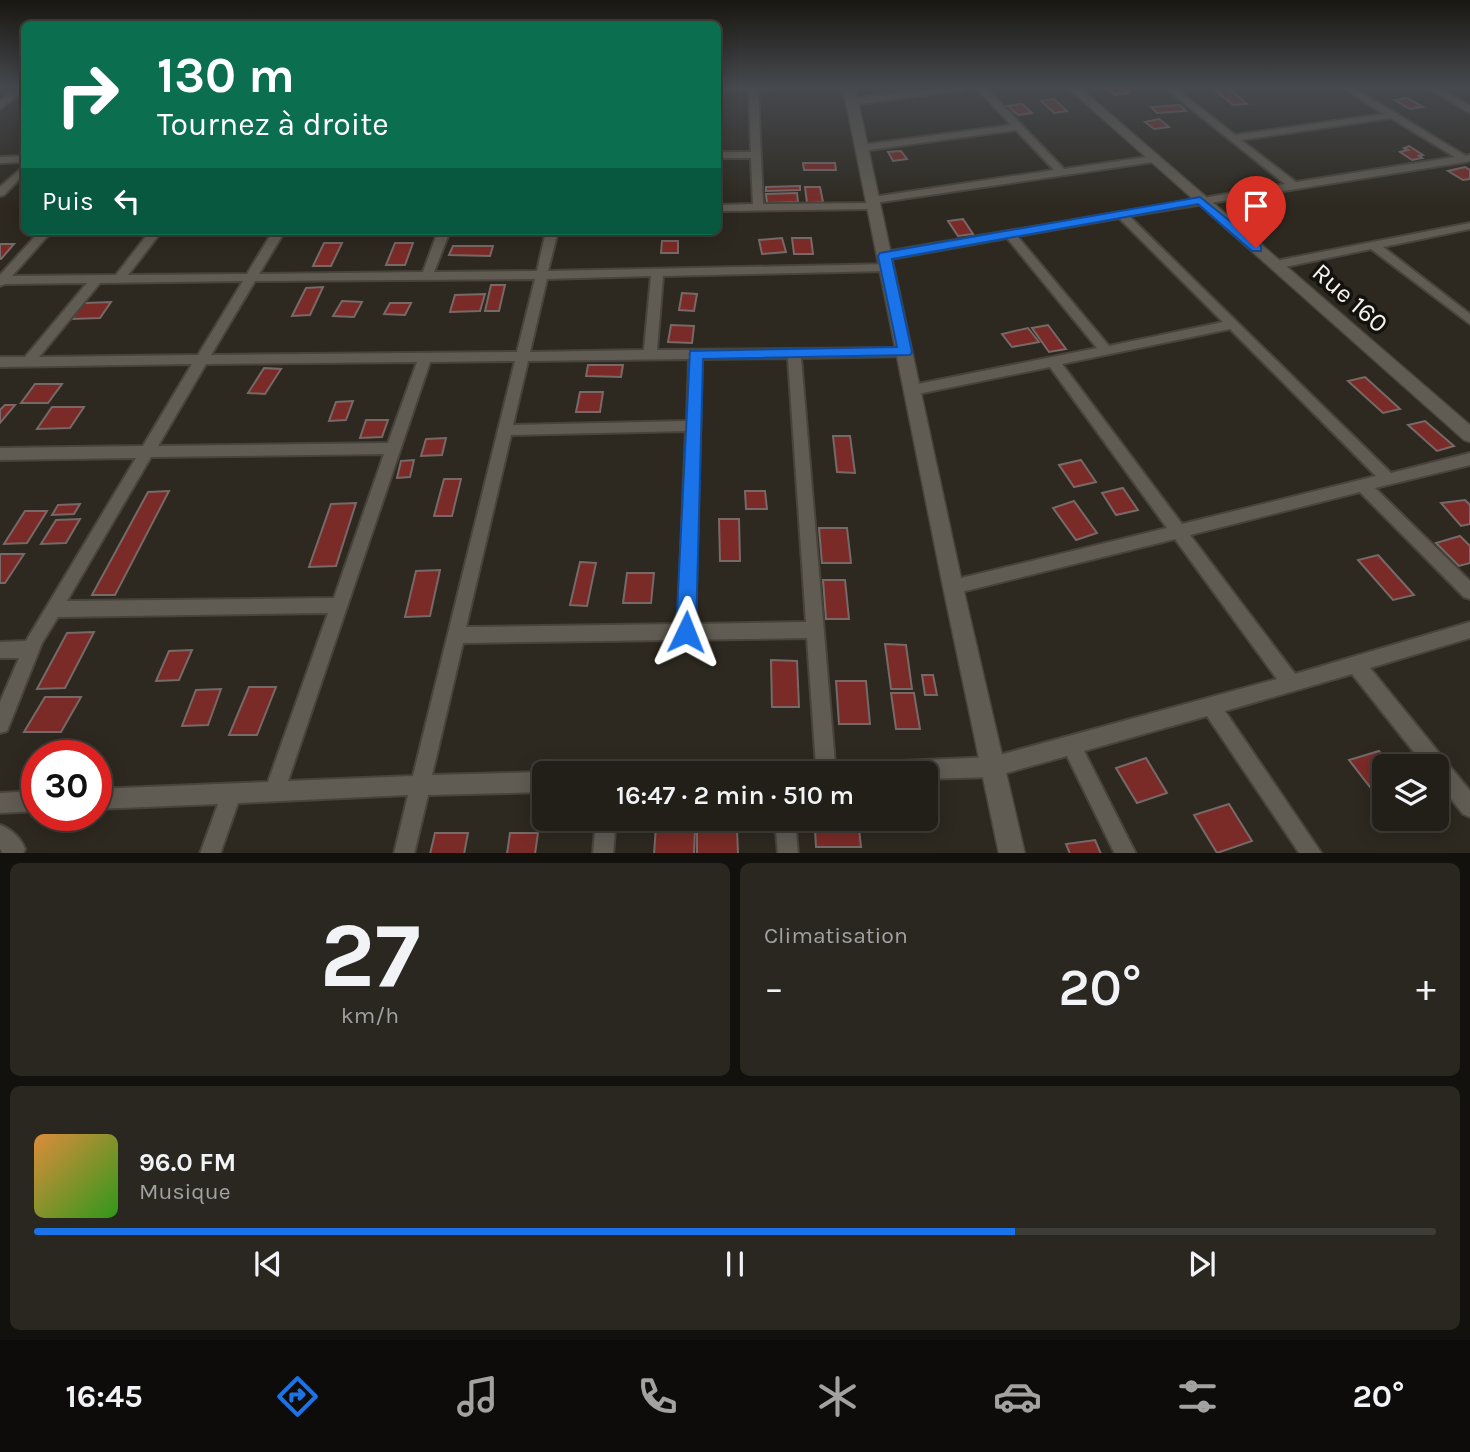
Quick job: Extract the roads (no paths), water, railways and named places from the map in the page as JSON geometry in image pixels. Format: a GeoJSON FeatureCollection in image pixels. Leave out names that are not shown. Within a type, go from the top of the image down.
{"type":"FeatureCollection","features":[{"type":"Feature","properties":{"kind":"street"},"geometry":{"type":"LineString","coordinates":[[755,127],[758,207]]}},
{"type":"Feature","properties":{"kind":"street"},"geometry":{"type":"LineString","coordinates":[[857,127],[953,587],[1012,853]]}},
{"type":"Feature","properties":{"kind":"street"},"geometry":{"type":"LineString","coordinates":[[862,148],[1018,127],[1062,173]]}},
{"type":"Feature","properties":{"kind":"street","name":"Rue 160"},"geometry":{"type":"LineString","coordinates":[[1117,127],[1470,435]]}},
{"type":"Feature","properties":{"kind":"street"},"geometry":{"type":"LineString","coordinates":[[1219,127],[1293,185]]}},
{"type":"Feature","properties":{"kind":"street"},"geometry":{"type":"LineString","coordinates":[[1233,138],[1311,127]]}},
{"type":"Feature","properties":{"kind":"street"},"geometry":{"type":"LineString","coordinates":[[1413,127],[1468,160]]}},
{"type":"Feature","properties":{"kind":"street"},"geometry":{"type":"LineString","coordinates":[[721,155],[756,155]]}},
{"type":"Feature","properties":{"kind":"street"},"geometry":{"type":"LineString","coordinates":[[0,159],[21,159]]}},
{"type":"Feature","properties":{"kind":"street"},"geometry":{"type":"LineString","coordinates":[[721,208],[873,203],[1153,159]]}},
{"type":"Feature","properties":{"kind":"street"},"geometry":{"type":"LineString","coordinates":[[1,281],[544,275],[886,261],[1010,234],[1200,200],[1468,160]]}},
{"type":"Feature","properties":{"kind":"street"},"geometry":{"type":"LineString","coordinates":[[0,193],[21,172]]}},
{"type":"Feature","properties":{"kind":"street"},"geometry":{"type":"LineString","coordinates":[[1121,214],[1387,478]]}},
{"type":"Feature","properties":{"kind":"street"},"geometry":{"type":"LineString","coordinates":[[1275,265],[1468,228]]}},
{"type":"Feature","properties":{"kind":"street"},"geometry":{"type":"LineString","coordinates":[[1010,234],[1107,352]]}},
{"type":"Feature","properties":{"kind":"street"},"geometry":{"type":"LineString","coordinates":[[1,281],[42,235]]}},
{"type":"Feature","properties":{"kind":"street"},"geometry":{"type":"LineString","coordinates":[[119,279],[153,235]]}},
{"type":"Feature","properties":{"kind":"street"},"geometry":{"type":"LineString","coordinates":[[0,724],[30,649],[277,235]]}},
{"type":"Feature","properties":{"kind":"street"},"geometry":{"type":"LineString","coordinates":[[427,276],[442,235]]}},
{"type":"Feature","properties":{"kind":"street"},"geometry":{"type":"LineString","coordinates":[[404,853],[544,275],[551,235]]}},
{"type":"Feature","properties":{"kind":"street"},"geometry":{"type":"LineString","coordinates":[[1373,245],[1470,320]]}},
{"type":"Feature","properties":{"kind":"street"},"geometry":{"type":"LineString","coordinates":[[650,355],[657,272]]}},
{"type":"Feature","properties":{"kind":"street"},"geometry":{"type":"LineString","coordinates":[[28,362],[97,279]]}},
{"type":"Feature","properties":{"kind":"street"},"geometry":{"type":"LineString","coordinates":[[914,390],[1231,325]]}},
{"type":"Feature","properties":{"kind":"street"},"geometry":{"type":"LineString","coordinates":[[0,362],[905,352]]}},
{"type":"Feature","properties":{"kind":"street"},"geometry":{"type":"LineString","coordinates":[[794,353],[825,761]]}},
{"type":"Feature","properties":{"kind":"street"},"geometry":{"type":"LineString","coordinates":[[686,632],[695,354]]}},
{"type":"Feature","properties":{"kind":"street"},"geometry":{"type":"LineString","coordinates":[[275,791],[425,357]]}},
{"type":"Feature","properties":{"kind":"street"},"geometry":{"type":"LineString","coordinates":[[1054,363],[1291,684]]}},
{"type":"Feature","properties":{"kind":"street"},"geometry":{"type":"LineString","coordinates":[[506,430],[693,426]]}},
{"type":"Feature","properties":{"kind":"street"},"geometry":{"type":"LineString","coordinates":[[0,454],[393,447]]}},
{"type":"Feature","properties":{"kind":"street"},"geometry":{"type":"LineString","coordinates":[[953,587],[1470,459]]}},
{"type":"Feature","properties":{"kind":"street"},"geometry":{"type":"LineString","coordinates":[[1362,485],[1470,592]]}},
{"type":"Feature","properties":{"kind":"street"},"geometry":{"type":"LineString","coordinates":[[53,609],[339,605]]}},
{"type":"Feature","properties":{"kind":"street"},"geometry":{"type":"LineString","coordinates":[[456,635],[815,630]]}},
{"type":"Feature","properties":{"kind":"street"},"geometry":{"type":"LineString","coordinates":[[938,769],[992,767],[1291,684],[1470,630]]}},
{"type":"Feature","properties":{"kind":"street"},"geometry":{"type":"LineString","coordinates":[[0,650],[30,649]]}},
{"type":"Feature","properties":{"kind":"street"},"geometry":{"type":"LineString","coordinates":[[1356,665],[1470,807]]}},
{"type":"Feature","properties":{"kind":"street"},"geometry":{"type":"LineString","coordinates":[[1210,705],[1312,853]]}},
{"type":"Feature","properties":{"kind":"street"},"geometry":{"type":"LineString","coordinates":[[1072,746],[1126,853]]}},
{"type":"Feature","properties":{"kind":"street"},"geometry":{"type":"LineString","coordinates":[[112,798],[532,782]]}},
{"type":"Feature","properties":{"kind":"street"},"geometry":{"type":"LineString","coordinates":[[210,853],[231,793]]}},
{"type":"Feature","properties":{"kind":"street"},"geometry":{"type":"LineString","coordinates":[[0,803],[21,802]]}},
{"type":"Feature","properties":{"kind":"street"},"geometry":{"type":"LineString","coordinates":[[603,853],[605,831]]}},
{"type":"Feature","properties":{"kind":"street"},"geometry":{"type":"LineString","coordinates":[[786,831],[788,853]]}},
{"type":"Feature","properties":{"kind":"street"},"geometry":{"type":"LineString","coordinates":[[0,835],[15,849],[13,853]]}}]}
